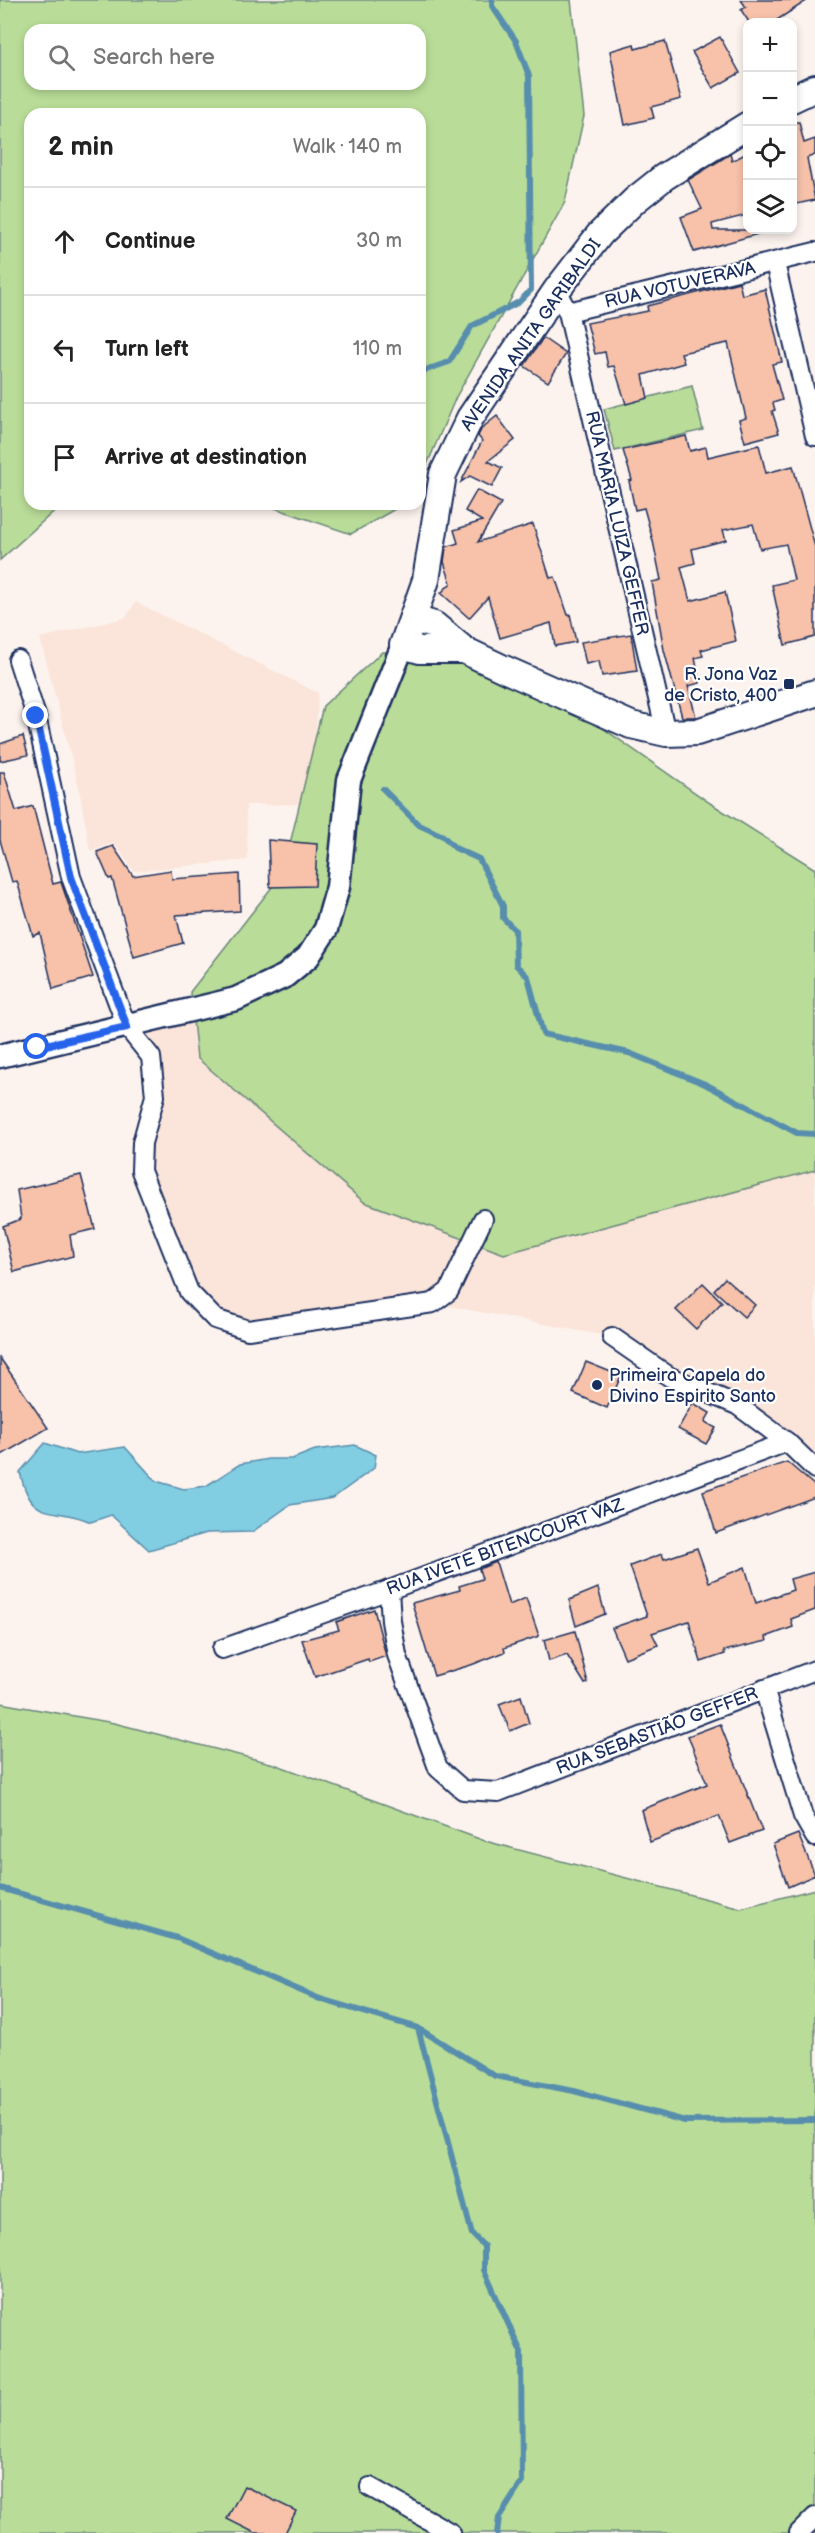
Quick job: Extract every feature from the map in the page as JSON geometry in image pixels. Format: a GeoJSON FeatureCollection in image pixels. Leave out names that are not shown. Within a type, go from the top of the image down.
{"type":"FeatureCollection","features":[{"type":"Feature","properties":{"kind":"main road"},"geometry":{"type":"LineString","coordinates":[[797,96],[815,87]]}},
{"type":"Feature","properties":{"kind":"main road","name":"AVENIDA ANITA GARIBALDI"},"geometry":{"type":"LineString","coordinates":[[403,645],[426,580],[443,474],[470,418],[562,302],[600,234],[635,200],[664,177],[745,126]]}},
{"type":"Feature","properties":{"kind":"main road"},"geometry":{"type":"LineString","coordinates":[[414,619],[434,625],[464,650],[631,725],[666,733],[697,732],[815,693]]}},
{"type":"Feature","properties":{"kind":"main road"},"geometry":{"type":"LineString","coordinates":[[403,645],[420,650],[464,650]]}},
{"type":"Feature","properties":{"kind":"street","name":"RUA VOTUVERAVA"},"geometry":{"type":"LineString","coordinates":[[562,302],[775,262],[815,252]]}},
{"type":"Feature","properties":{"kind":"street"},"geometry":{"type":"LineString","coordinates":[[775,262],[815,436]]}},
{"type":"Feature","properties":{"kind":"street","name":"RUA MARIA LUIZA GEFFER"},"geometry":{"type":"LineString","coordinates":[[562,302],[666,733]]}},
{"type":"Feature","properties":{"kind":"street"},"geometry":{"type":"LineString","coordinates":[[0,1056],[236,999],[285,976],[308,957],[326,929],[338,887],[349,780],[403,645]]}},
{"type":"Feature","properties":{"kind":"street"},"geometry":{"type":"LineString","coordinates":[[18,660],[36,716],[71,877],[127,1027],[151,1057],[155,1096],[142,1143],[141,1171],[189,1292],[215,1319],[248,1330],[433,1303],[449,1291],[483,1218]]}},
{"type":"Feature","properties":{"kind":"street"},"geometry":{"type":"LineString","coordinates":[[612,1337],[670,1377],[738,1405],[787,1442],[815,1469]]}},
{"type":"Feature","properties":{"kind":"street","name":"RUA IVETE BITENCOURT VAZ"},"geometry":{"type":"LineString","coordinates":[[222,1648],[389,1590],[787,1442]]}},
{"type":"Feature","properties":{"kind":"street","name":"RUA SEBASTIÃO GEFFER"},"geometry":{"type":"LineString","coordinates":[[389,1590],[391,1621],[397,1655],[438,1768],[463,1790],[498,1792],[815,1670]]}},
{"type":"Feature","properties":{"kind":"street"},"geometry":{"type":"LineString","coordinates":[[764,1689],[803,1816],[815,1836]]}},
{"type":"Feature","properties":{"kind":"street"},"geometry":{"type":"LineString","coordinates":[[370,2487],[451,2533]]}},
{"type":"Feature","properties":{"kind":"street"},"geometry":{"type":"LineString","coordinates":[[799,2533],[815,2517]]}},
{"type":"Feature","properties":{"kind":"shaded area"},"geometry":{"type":"Polygon","coordinates":[[[136,602],[318,693],[313,804],[246,805],[248,860],[134,871],[114,843],[90,851],[78,783],[40,638],[125,618],[136,602]]]}},
{"type":"Feature","properties":{"kind":"shaded area"},"geometry":{"type":"Polygon","coordinates":[[[308,957],[815,1165],[815,1455],[787,1442],[612,1337],[433,1303],[248,1330],[189,1292],[141,1171],[151,1057],[127,1027],[308,957]]]}},
{"type":"Feature","properties":{"kind":"green space"},"geometry":{"type":"Polygon","coordinates":[[[0,0],[571,0],[584,116],[565,202],[456,397],[426,467],[426,108],[24,108],[24,510],[55,510],[0,560],[0,0]]]}},
{"type":"Feature","properties":{"kind":"green space"},"geometry":{"type":"Polygon","coordinates":[[[692,386],[703,430],[615,451],[604,409],[692,386]]]}},
{"type":"Feature","properties":{"kind":"green space"},"geometry":{"type":"Polygon","coordinates":[[[281,510],[393,510],[351,534],[281,510]]]}},
{"type":"Feature","properties":{"kind":"green space"},"geometry":{"type":"Polygon","coordinates":[[[382,652],[498,655],[710,803],[815,869],[815,1170],[504,1254],[364,1202],[197,1058],[190,992],[283,873],[323,706],[382,652]]]}},
{"type":"Feature","properties":{"kind":"green space"},"geometry":{"type":"Polygon","coordinates":[[[0,1703],[114,1723],[274,1764],[485,1841],[741,1908],[815,1889],[815,2533],[0,2533],[0,1703]]]}},
{"type":"Feature","properties":{"kind":"water"},"geometry":{"type":"Polygon","coordinates":[[[45,1443],[77,1454],[125,1447],[156,1481],[184,1489],[206,1486],[240,1464],[268,1459],[292,1459],[315,1450],[355,1445],[376,1455],[374,1468],[333,1498],[290,1505],[252,1532],[207,1533],[149,1550],[111,1515],[91,1522],[37,1507],[25,1489],[20,1472],[45,1443]]]}},
{"type":"Feature","properties":{"kind":"building"},"geometry":{"type":"Polygon","coordinates":[[[741,0],[808,0],[780,18],[746,18],[741,10],[746,7],[741,0]]]}},
{"type":"Feature","properties":{"kind":"building"},"geometry":{"type":"Polygon","coordinates":[[[720,37],[740,73],[713,88],[692,52],[720,37]]]}},
{"type":"Feature","properties":{"kind":"building"},"geometry":{"type":"Polygon","coordinates":[[[665,41],[681,99],[651,107],[654,118],[625,125],[610,51],[634,44],[635,49],[665,41]]]}},
{"type":"Feature","properties":{"kind":"building"},"geometry":{"type":"Polygon","coordinates":[[[797,122],[799,122],[804,143],[815,139],[815,155],[807,158],[815,200],[797,204],[797,122]]]}},
{"type":"Feature","properties":{"kind":"building"},"geometry":{"type":"Polygon","coordinates":[[[730,154],[732,161],[743,155],[743,216],[712,224],[713,230],[743,230],[743,234],[758,234],[694,252],[681,217],[702,209],[688,180],[730,154]]]}},
{"type":"Feature","properties":{"kind":"building"},"geometry":{"type":"Polygon","coordinates":[[[739,282],[742,295],[765,289],[782,362],[772,364],[782,400],[773,403],[775,410],[772,411],[779,433],[745,442],[739,420],[746,418],[728,343],[681,353],[684,363],[643,375],[648,398],[626,404],[614,366],[608,367],[605,352],[595,354],[587,323],[648,311],[647,306],[739,282]]]}},
{"type":"Feature","properties":{"kind":"building"},"geometry":{"type":"Polygon","coordinates":[[[543,338],[566,354],[548,382],[524,366],[543,338]]]}},
{"type":"Feature","properties":{"kind":"building"},"geometry":{"type":"Polygon","coordinates":[[[497,416],[515,440],[488,461],[502,468],[492,487],[470,476],[461,482],[482,441],[478,436],[482,428],[497,416]]]}},
{"type":"Feature","properties":{"kind":"building"},"geometry":{"type":"Polygon","coordinates":[[[686,436],[690,451],[706,447],[708,457],[759,445],[766,473],[793,466],[815,547],[815,637],[785,645],[772,585],[794,580],[786,544],[760,549],[753,524],[723,530],[726,540],[692,549],[695,563],[681,567],[690,601],[725,592],[736,641],[701,650],[703,656],[695,658],[700,683],[688,686],[696,717],[682,717],[664,650],[652,582],[661,580],[653,541],[644,508],[635,510],[629,481],[632,480],[623,450],[686,436]]]}},
{"type":"Feature","properties":{"kind":"building"},"geometry":{"type":"Polygon","coordinates":[[[477,490],[501,503],[478,542],[533,524],[550,578],[555,577],[568,615],[570,614],[576,642],[555,646],[551,623],[500,638],[488,597],[469,618],[441,593],[451,583],[444,562],[446,547],[458,543],[454,530],[482,521],[465,511],[477,490]]]}},
{"type":"Feature","properties":{"kind":"building"},"geometry":{"type":"Polygon","coordinates":[[[631,634],[637,671],[602,676],[599,661],[586,664],[581,642],[631,634]]]}},
{"type":"Feature","properties":{"kind":"building"},"geometry":{"type":"Polygon","coordinates":[[[23,736],[28,755],[0,761],[0,744],[23,736]]]}},
{"type":"Feature","properties":{"kind":"building"},"geometry":{"type":"Polygon","coordinates":[[[0,772],[4,772],[16,811],[33,806],[53,884],[61,882],[93,977],[53,989],[40,933],[33,936],[17,881],[12,882],[0,840],[0,772]]]}},
{"type":"Feature","properties":{"kind":"building"},"geometry":{"type":"Polygon","coordinates":[[[268,840],[317,844],[315,886],[270,887],[268,840]]]}},
{"type":"Feature","properties":{"kind":"building"},"geometry":{"type":"Polygon","coordinates":[[[113,846],[133,876],[171,870],[172,879],[239,874],[240,911],[176,915],[183,943],[134,957],[112,878],[109,879],[97,852],[113,846]]]}},
{"type":"Feature","properties":{"kind":"building"},"geometry":{"type":"Polygon","coordinates":[[[81,1175],[95,1229],[70,1235],[73,1256],[14,1272],[3,1226],[21,1219],[17,1190],[81,1175]]]}},
{"type":"Feature","properties":{"kind":"building"},"geometry":{"type":"Polygon","coordinates":[[[725,1278],[755,1305],[744,1317],[714,1290],[725,1278]]]}},
{"type":"Feature","properties":{"kind":"building"},"geometry":{"type":"Polygon","coordinates":[[[703,1283],[722,1302],[696,1329],[676,1310],[703,1283]]]}},
{"type":"Feature","properties":{"kind":"building"},"geometry":{"type":"Polygon","coordinates":[[[0,1358],[48,1428],[0,1456],[0,1358]]]}},
{"type":"Feature","properties":{"kind":"building","name":"Primeira Capela do Divino Espirito Santo"},"geometry":{"type":"Polygon","coordinates":[[[586,1362],[621,1376],[607,1408],[573,1393],[586,1362]]]}},
{"type":"Feature","properties":{"kind":"building"},"geometry":{"type":"Polygon","coordinates":[[[693,1403],[710,1413],[705,1422],[716,1428],[706,1444],[678,1429],[693,1403]]]}},
{"type":"Feature","properties":{"kind":"building"},"geometry":{"type":"Polygon","coordinates":[[[787,1462],[815,1486],[815,1497],[716,1533],[703,1491],[787,1462]]]}},
{"type":"Feature","properties":{"kind":"building"},"geometry":{"type":"Polygon","coordinates":[[[697,1548],[709,1582],[745,1567],[756,1603],[793,1590],[790,1579],[815,1572],[815,1610],[791,1619],[793,1627],[766,1637],[767,1641],[724,1651],[725,1654],[701,1662],[689,1621],[652,1633],[658,1645],[625,1658],[612,1628],[647,1616],[630,1566],[662,1554],[664,1559],[697,1548]]]}},
{"type":"Feature","properties":{"kind":"building"},"geometry":{"type":"Polygon","coordinates":[[[496,1562],[509,1605],[526,1598],[539,1636],[504,1648],[505,1652],[471,1665],[434,1676],[412,1603],[460,1590],[459,1586],[482,1579],[479,1569],[496,1562]]]}},
{"type":"Feature","properties":{"kind":"building"},"geometry":{"type":"Polygon","coordinates":[[[598,1588],[605,1614],[576,1626],[569,1600],[598,1588]]]}},
{"type":"Feature","properties":{"kind":"building"},"geometry":{"type":"Polygon","coordinates":[[[374,1609],[386,1656],[369,1662],[368,1659],[315,1677],[302,1640],[339,1630],[336,1622],[374,1609]]]}},
{"type":"Feature","properties":{"kind":"building"},"geometry":{"type":"Polygon","coordinates":[[[575,1631],[588,1683],[585,1684],[567,1655],[549,1661],[544,1640],[575,1631]]]}},
{"type":"Feature","properties":{"kind":"building"},"geometry":{"type":"Polygon","coordinates":[[[521,1696],[529,1723],[510,1731],[499,1704],[521,1696]]]}},
{"type":"Feature","properties":{"kind":"building"},"geometry":{"type":"Polygon","coordinates":[[[720,1724],[762,1831],[730,1843],[719,1816],[650,1842],[641,1810],[707,1784],[688,1736],[720,1724]]]}},
{"type":"Feature","properties":{"kind":"building"},"geometry":{"type":"Polygon","coordinates":[[[798,1834],[815,1875],[788,1887],[773,1844],[798,1834]]]}},
{"type":"Feature","properties":{"kind":"building"},"geometry":{"type":"Polygon","coordinates":[[[244,2486],[296,2511],[285,2533],[255,2533],[227,2519],[244,2486]]]}},
{"type":"Feature","properties":{"kind":"waterway"},"geometry":{"type":"LineString","coordinates":[[426,370],[449,362],[472,326],[519,302],[531,290],[529,76],[516,41],[492,6],[492,0]]}},
{"type":"Feature","properties":{"kind":"waterway"},"geometry":{"type":"LineString","coordinates":[[383,789],[419,825],[443,836],[455,848],[479,859],[503,906],[503,918],[515,930],[516,965],[528,977],[543,1034],[629,1053],[705,1084],[797,1133],[815,1134]]}},
{"type":"Feature","properties":{"kind":"waterway"},"geometry":{"type":"LineString","coordinates":[[0,1888],[177,1938],[320,1999],[418,2028],[495,2076],[574,2091],[685,2121],[815,2120]]}},
{"type":"Feature","properties":{"kind":"waterway"},"geometry":{"type":"LineString","coordinates":[[418,2028],[472,2234],[484,2246],[484,2270],[521,2352],[522,2482],[499,2518],[497,2533]]}},
{"type":"Feature","properties":{"kind":"place","name":"R. Jona Vaz de Cristo, 400"},"geometry":{"type":"Point","coordinates":[789,684]}},
{"type":"Feature","properties":{"kind":"place","name":"Primeira Capela do Divino Espirito Santo"},"geometry":{"type":"Point","coordinates":[597,1385]}},
{"type":"Feature","properties":{"kind":"route"},"geometry":{"type":"LineString","coordinates":[[36,716],[71,877],[127,1027],[37,1047]]}}]}
